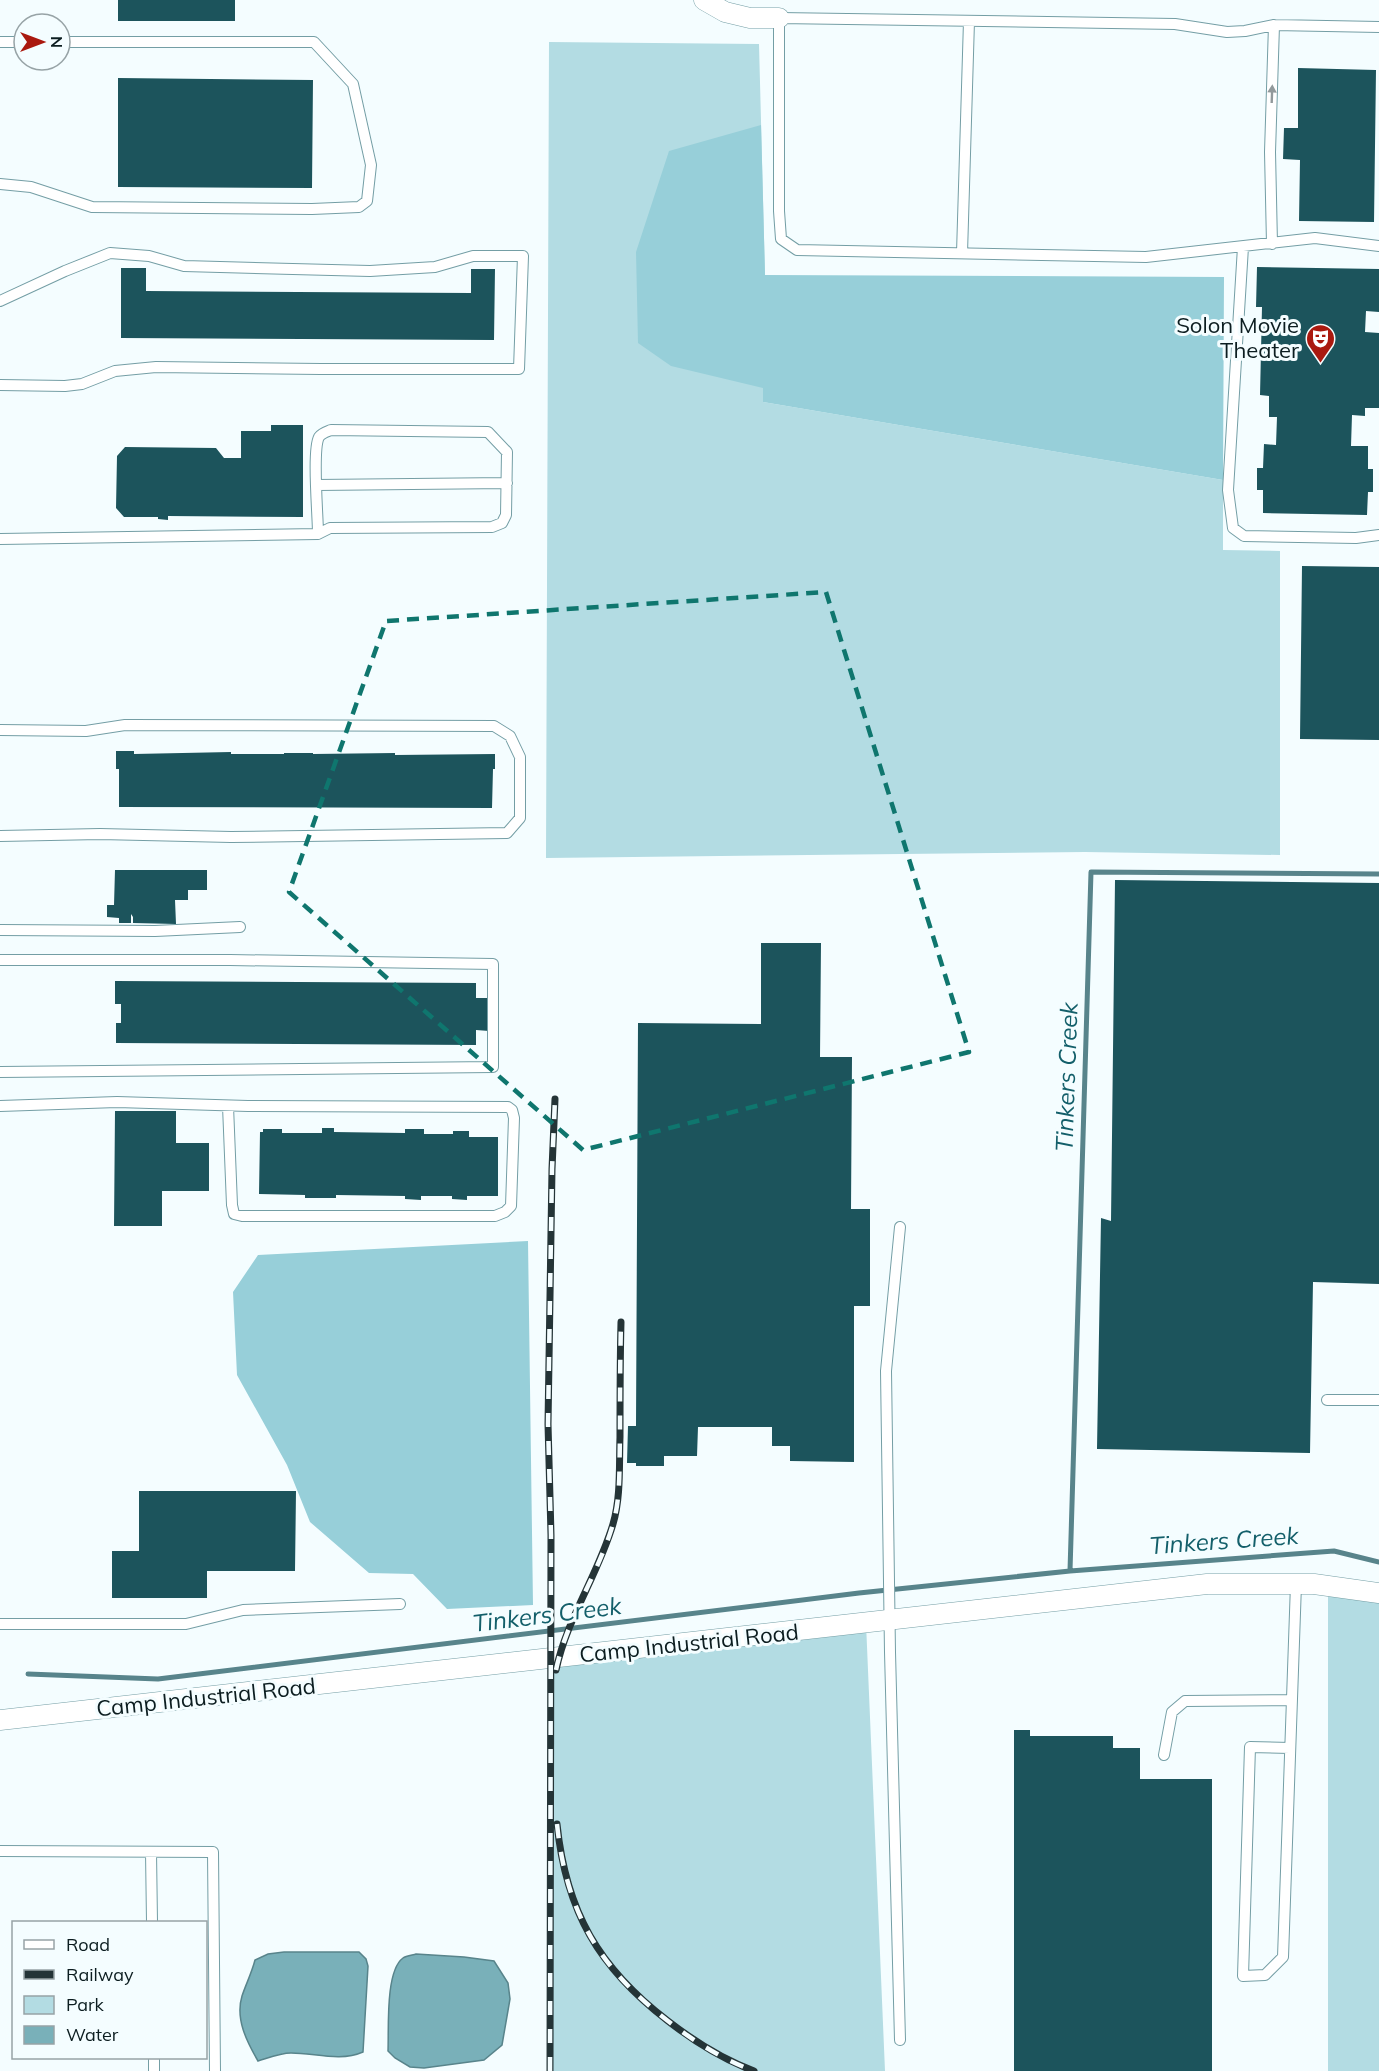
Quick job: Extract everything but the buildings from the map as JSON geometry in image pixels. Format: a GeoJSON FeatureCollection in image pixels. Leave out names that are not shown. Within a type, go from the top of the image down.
{"type":"FeatureCollection","features":[{"type":"Feature","properties":{"kind":"street"},"geometry":{"type":"LineString","coordinates":[[704,0],[725,12],[750,18],[779,18]]}},
{"type":"Feature","properties":{"kind":"street","name":"Camp Industrial Road"},"geometry":{"type":"LineString","coordinates":[[0,1720],[1207,1584],[1296,1584],[1346,1587],[1379,1593]]}},
{"type":"Feature","properties":{"kind":"lane"},"geometry":{"type":"LineString","coordinates":[[1379,27],[1274,25],[1227,32],[1175,24],[779,18],[781,239],[797,250],[1146,257],[1315,238],[1379,246]]}},
{"type":"Feature","properties":{"kind":"lane"},"geometry":{"type":"LineString","coordinates":[[962,253],[969,21]]}},
{"type":"Feature","properties":{"kind":"lane"},"geometry":{"type":"LineString","coordinates":[[1272,244],[1270,152],[1274,25]]}},
{"type":"Feature","properties":{"kind":"lane"},"geometry":{"type":"LineString","coordinates":[[0,184],[31,187],[92,207],[312,209],[360,207],[367,201],[371,165],[353,84],[314,42],[72,42]]}},
{"type":"Feature","properties":{"kind":"lane"},"geometry":{"type":"LineString","coordinates":[[1243,247],[1228,490],[1233,528],[1244,536],[1356,538],[1379,535]]}},
{"type":"Feature","properties":{"kind":"lane"},"geometry":{"type":"LineString","coordinates":[[0,301],[64,271],[110,253],[149,256],[184,266],[370,271],[435,267],[473,256],[523,256],[519,369],[156,367],[115,371],[82,384],[0,385]]}},
{"type":"Feature","properties":{"kind":"lane"},"geometry":{"type":"LineString","coordinates":[[0,539],[318,534],[330,528],[498,526],[506,515],[507,452],[488,432],[331,430],[325,432],[320,436],[317,444],[318,534]]}},
{"type":"Feature","properties":{"kind":"lane"},"geometry":{"type":"LineString","coordinates":[[317,485],[507,483]]}},
{"type":"Feature","properties":{"kind":"lane"},"geometry":{"type":"LineString","coordinates":[[0,730],[86,731],[125,725],[494,726],[510,736],[520,757],[520,819],[507,833],[231,837],[99,834],[0,836]]}},
{"type":"Feature","properties":{"kind":"lane"},"geometry":{"type":"LineString","coordinates":[[0,930],[155,931],[240,927]]}},
{"type":"Feature","properties":{"kind":"lane"},"geometry":{"type":"LineString","coordinates":[[0,960],[230,960],[493,964],[493,1067],[0,1072]]}},
{"type":"Feature","properties":{"kind":"lane"},"geometry":{"type":"LineString","coordinates":[[0,1106],[117,1102],[228,1106],[507,1107],[512,1110],[514,1118],[512,1206],[495,1216],[254,1216],[234,1214],[228,1106]]}},
{"type":"Feature","properties":{"kind":"lane"},"geometry":{"type":"LineString","coordinates":[[900,1227],[886,1371],[889,1620],[900,2040]]}},
{"type":"Feature","properties":{"kind":"lane"},"geometry":{"type":"LineString","coordinates":[[1328,1400],[1379,1400]]}},
{"type":"Feature","properties":{"kind":"lane"},"geometry":{"type":"LineString","coordinates":[[1290,1748],[1250,1747],[1243,1976],[1265,1975],[1283,1957],[1296,1584]]}},
{"type":"Feature","properties":{"kind":"lane"},"geometry":{"type":"LineString","coordinates":[[0,1624],[186,1624],[243,1610],[400,1604]]}},
{"type":"Feature","properties":{"kind":"lane"},"geometry":{"type":"LineString","coordinates":[[1164,1755],[1172,1712],[1185,1701],[1292,1700]]}},
{"type":"Feature","properties":{"kind":"lane"},"geometry":{"type":"LineString","coordinates":[[0,1851],[213,1852],[215,2071]]}},
{"type":"Feature","properties":{"kind":"lane"},"geometry":{"type":"LineString","coordinates":[[151,1852],[152,1921]]}},
{"type":"Feature","properties":{"kind":"highlighted area"},"geometry":{"type":"Polygon","coordinates":[[[826,592],[969,1052],[583,1150],[289,892],[386,621],[826,592]]]}},
{"type":"Feature","properties":{"kind":"green space"},"geometry":{"type":"Polygon","coordinates":[[[549,42],[759,44],[765,275],[763,402],[1223,480],[1223,550],[1280,551],[1280,855],[1085,852],[546,858],[549,42]]]}},
{"type":"Feature","properties":{"kind":"green space"},"geometry":{"type":"Polygon","coordinates":[[[1328,1585],[1379,1593],[1379,2071],[1328,2071],[1328,1585]]]}},
{"type":"Feature","properties":{"kind":"green space"},"geometry":{"type":"Polygon","coordinates":[[[866,1623],[885,2071],[550,2071],[551,1659],[866,1623]]]}},
{"type":"Feature","properties":{"kind":"shaded area"},"geometry":{"type":"Polygon","coordinates":[[[761,125],[765,275],[1224,277],[1223,480],[763,402],[763,388],[671,366],[638,343],[636,252],[669,151],[761,125]]]}},
{"type":"Feature","properties":{"kind":"shaded area"},"geometry":{"type":"Polygon","coordinates":[[[528,1241],[533,1605],[447,1609],[413,1574],[369,1573],[310,1522],[287,1465],[237,1375],[233,1292],[258,1255],[528,1241]]]}},
{"type":"Feature","properties":{"kind":"water"},"geometry":{"type":"Polygon","coordinates":[[[359,1952],[366,1959],[368,1966],[363,2052],[336,2057],[287,2053],[258,2061],[246,2038],[241,2022],[242,1996],[255,1960],[268,1954],[359,1952]]]}},
{"type":"Feature","properties":{"kind":"water"},"geometry":{"type":"Polygon","coordinates":[[[416,1954],[494,1961],[508,1983],[510,1999],[502,2045],[484,2060],[424,2068],[410,2067],[388,2051],[389,2002],[393,1975],[403,1958],[416,1954]]]}},
{"type":"Feature","properties":{"kind":"waterway","name":"Tinkers Creek"},"geometry":{"type":"LineString","coordinates":[[1070,1571],[1091,872],[1379,874]]}},
{"type":"Feature","properties":{"kind":"waterway","name":"Tinkers Creek"},"geometry":{"type":"LineString","coordinates":[[28,1674],[158,1679],[859,1593],[1070,1571],[1334,1551],[1379,1562]]}},
{"type":"Feature","properties":{"kind":"railway"},"geometry":{"type":"LineString","coordinates":[[550,2071],[551,1535],[548,1424],[555,1099]]}},
{"type":"Feature","properties":{"kind":"railway"},"geometry":{"type":"LineString","coordinates":[[556,1670],[567,1632],[607,1543],[616,1514],[619,1470],[621,1322]]}},
{"type":"Feature","properties":{"kind":"railway"},"geometry":{"type":"LineString","coordinates":[[557,1824],[568,1884],[590,1936],[605,1959],[644,2001],[678,2029],[720,2055],[754,2071]]}},
{"type":"Feature","properties":{"kind":"place","name":"Solon Movie Theater"},"geometry":{"type":"Point","coordinates":[1320,364]}}]}
